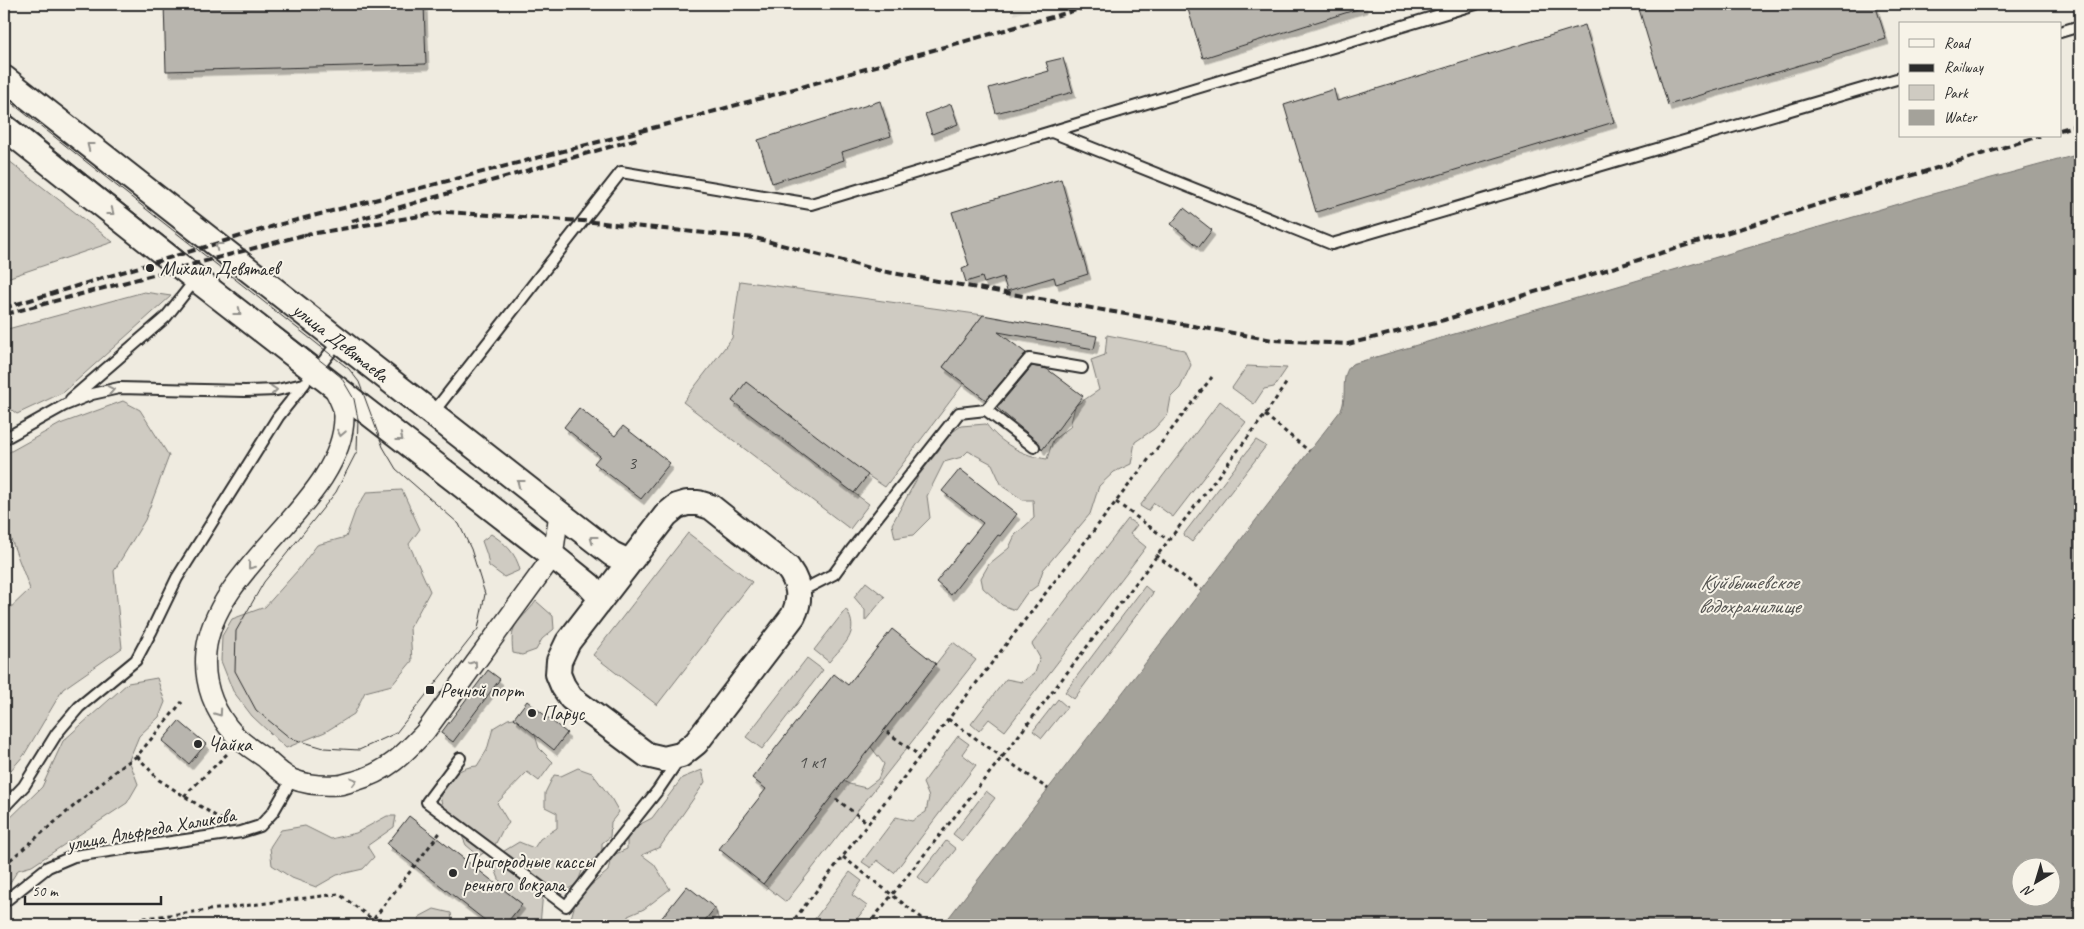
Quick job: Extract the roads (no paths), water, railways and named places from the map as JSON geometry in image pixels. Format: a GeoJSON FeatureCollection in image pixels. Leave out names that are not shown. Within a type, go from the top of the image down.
{"type":"FeatureCollection","features":[{"type":"Feature","properties":{"kind":"street","name":"улица Девятаева"},"geometry":{"type":"LineString","coordinates":[[4,78],[559,513],[612,554],[629,562]]}},
{"type":"Feature","properties":{"kind":"street","name":"улица Девятаева"},"geometry":{"type":"LineString","coordinates":[[4,127],[196,279],[310,378],[333,387],[553,556],[601,598]]}},
{"type":"Feature","properties":{"kind":"street"},"geometry":{"type":"LineString","coordinates":[[333,387],[344,413],[338,447],[329,466],[310,493],[232,588],[218,611],[208,636],[206,654],[205,679],[213,704],[235,736],[292,779],[339,786],[375,775],[404,754],[425,732],[553,556],[559,513]]}},
{"type":"Feature","properties":{"kind":"street"},"geometry":{"type":"LineString","coordinates":[[687,503],[698,503],[711,507],[788,568],[796,579],[799,592],[798,605],[793,616],[696,743],[681,755],[664,759],[647,755],[571,698],[558,674],[559,661],[568,642],[666,515],[677,506],[687,503]]}},
{"type":"Feature","properties":{"kind":"lane"},"geometry":{"type":"LineString","coordinates":[[432,414],[621,172],[811,204],[1476,4]]}},
{"type":"Feature","properties":{"kind":"lane"},"geometry":{"type":"LineString","coordinates":[[2062,31],[2080,26]]}},
{"type":"Feature","properties":{"kind":"lane"},"geometry":{"type":"LineString","coordinates":[[1052,132],[1332,244],[1899,78]]}},
{"type":"Feature","properties":{"kind":"lane"},"geometry":{"type":"LineString","coordinates":[[65,405],[166,317],[196,279]]}},
{"type":"Feature","properties":{"kind":"lane"},"geometry":{"type":"LineString","coordinates":[[4,807],[24,786],[57,733],[79,707],[136,660],[177,578],[278,417],[339,341]]}},
{"type":"Feature","properties":{"kind":"lane"},"geometry":{"type":"LineString","coordinates":[[799,592],[834,574],[960,413],[986,410],[1029,359],[1082,368]]}},
{"type":"Feature","properties":{"kind":"lane"},"geometry":{"type":"LineString","coordinates":[[4,439],[65,405],[92,394],[119,388],[261,391],[297,387],[310,378]]}},
{"type":"Feature","properties":{"kind":"lane"},"geometry":{"type":"LineString","coordinates":[[986,410],[1034,447]]}},
{"type":"Feature","properties":{"kind":"lane"},"geometry":{"type":"LineString","coordinates":[[460,758],[427,802],[566,906],[658,790],[681,755]]}},
{"type":"Feature","properties":{"kind":"lane","name":"улица Альфреда Халикова"},"geometry":{"type":"LineString","coordinates":[[4,902],[48,867],[74,856],[241,832],[260,826],[273,812],[292,779]]}},
{"type":"Feature","properties":{"kind":"water","name":"Куйбышевское водохранилище"},"geometry":{"type":"Polygon","coordinates":[[[2080,154],[2080,925],[943,925],[1341,410],[1346,374],[1352,364],[1925,196],[2080,154]]]}},
{"type":"Feature","properties":{"kind":"tram line"},"geometry":{"type":"LineString","coordinates":[[4,97],[349,369],[359,382],[383,447],[396,469],[459,524],[471,549],[485,594],[478,629],[396,733],[359,750],[324,748],[290,738],[256,710],[235,671],[236,631],[264,582],[336,492],[357,451],[358,419],[354,399],[341,377],[4,109]]}},
{"type":"Feature","properties":{"kind":"railway"},"geometry":{"type":"LineString","coordinates":[[4,308],[274,226],[683,120],[1098,4]]}},
{"type":"Feature","properties":{"kind":"railway"},"geometry":{"type":"LineString","coordinates":[[2062,129],[2080,124]]}},
{"type":"Feature","properties":{"kind":"railway"},"geometry":{"type":"LineString","coordinates":[[304,235],[445,212],[583,221],[755,238],[881,271],[1273,340],[1348,344],[1444,320],[2034,138]]}},
{"type":"Feature","properties":{"kind":"railway"},"geometry":{"type":"LineString","coordinates":[[352,221],[637,139]]}},
{"type":"Feature","properties":{"kind":"railway"},"geometry":{"type":"LineString","coordinates":[[6,314],[311,233]]}},
{"type":"Feature","properties":{"kind":"place","name":"Михаил Девятаев"},"geometry":{"type":"Point","coordinates":[150,268]}},
{"type":"Feature","properties":{"kind":"place","name":"Речной порт"},"geometry":{"type":"Point","coordinates":[430,690]}},
{"type":"Feature","properties":{"kind":"place","name":"Парус"},"geometry":{"type":"Point","coordinates":[532,713]}},
{"type":"Feature","properties":{"kind":"place","name":"Чайка"},"geometry":{"type":"Point","coordinates":[198,744]}},
{"type":"Feature","properties":{"kind":"place","name":"Пригородные кассы речного вокзала"},"geometry":{"type":"Point","coordinates":[453,873]}}]}
